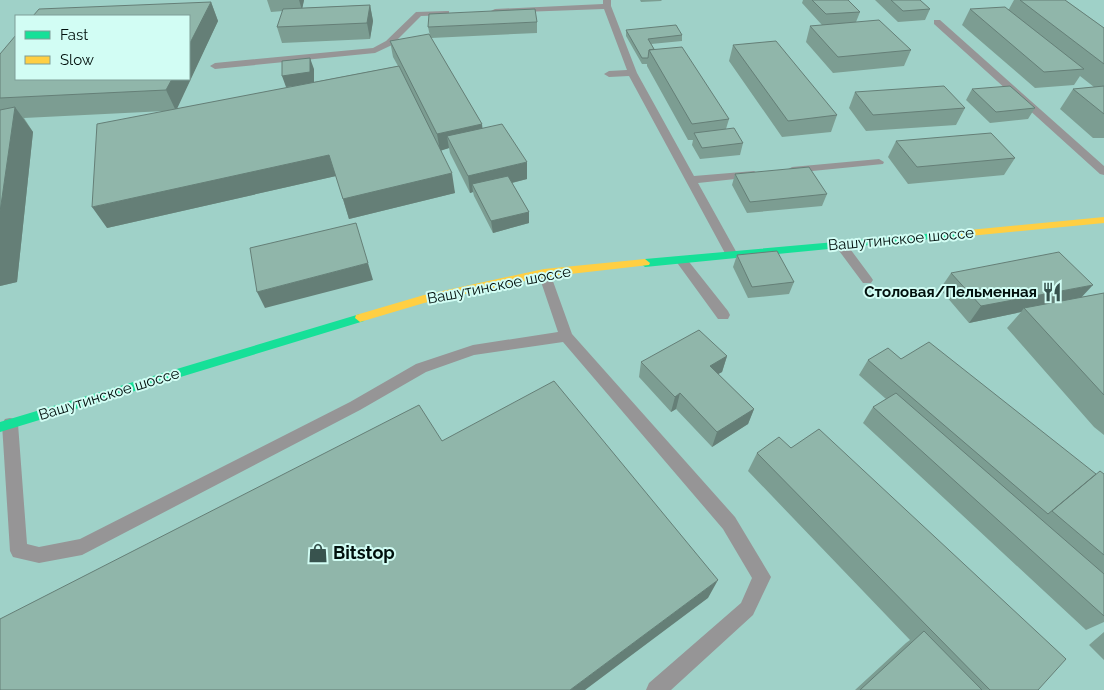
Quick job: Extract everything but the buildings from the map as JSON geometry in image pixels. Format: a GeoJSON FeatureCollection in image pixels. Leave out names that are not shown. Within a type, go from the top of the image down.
{"type":"FeatureCollection","features":[{"type":"Feature","properties":{"kind":"street","name":"Вашутинское шоссе"},"geometry":{"type":"LineString","coordinates":[[5,425],[424,299],[544,273],[1104,220]]}},
{"type":"Feature","properties":{"kind":"lane"},"geometry":{"type":"LineString","coordinates":[[488,11],[607,3],[632,73],[732,255]]}},
{"type":"Feature","properties":{"kind":"lane"},"geometry":{"type":"LineString","coordinates":[[215,66],[375,50],[388,43],[419,14],[458,12]]}},
{"type":"Feature","properties":{"kind":"lane"},"geometry":{"type":"LineString","coordinates":[[937,22],[1104,172]]}},
{"type":"Feature","properties":{"kind":"lane"},"geometry":{"type":"LineString","coordinates":[[609,74],[632,73]]}},
{"type":"Feature","properties":{"kind":"lane"},"geometry":{"type":"LineString","coordinates":[[692,180],[878,162]]}},
{"type":"Feature","properties":{"kind":"lane"},"geometry":{"type":"LineString","coordinates":[[841,245],[867,280]]}},
{"type":"Feature","properties":{"kind":"lane"},"geometry":{"type":"LineString","coordinates":[[682,261],[723,315]]}},
{"type":"Feature","properties":{"kind":"lane"},"geometry":{"type":"LineString","coordinates":[[544,273],[566,336],[729,523],[762,577],[747,609],[656,690]]}},
{"type":"Feature","properties":{"kind":"lane"},"geometry":{"type":"LineString","coordinates":[[5,425],[19,551],[39,556],[82,547],[355,406],[421,368],[473,350],[566,336]]}},
{"type":"Feature","properties":{"kind":"traffic: fast"},"geometry":{"type":"LineString","coordinates":[[645,263],[959,234]]}},
{"type":"Feature","properties":{"kind":"traffic: fast"},"geometry":{"type":"LineString","coordinates":[[0,427],[360,318]]}},
{"type":"Feature","properties":{"kind":"traffic: slow"},"geometry":{"type":"LineString","coordinates":[[959,234],[1104,220]]}},
{"type":"Feature","properties":{"kind":"traffic: slow"},"geometry":{"type":"LineString","coordinates":[[360,318],[424,299],[544,273],[645,263]]}},
{"type":"Feature","properties":{"kind":"place","name":"Столовая/Пельменная"},"geometry":{"type":"Point","coordinates":[1052,292]}},
{"type":"Feature","properties":{"kind":"place","name":"Bitstop"},"geometry":{"type":"Point","coordinates":[318,553]}}]}
